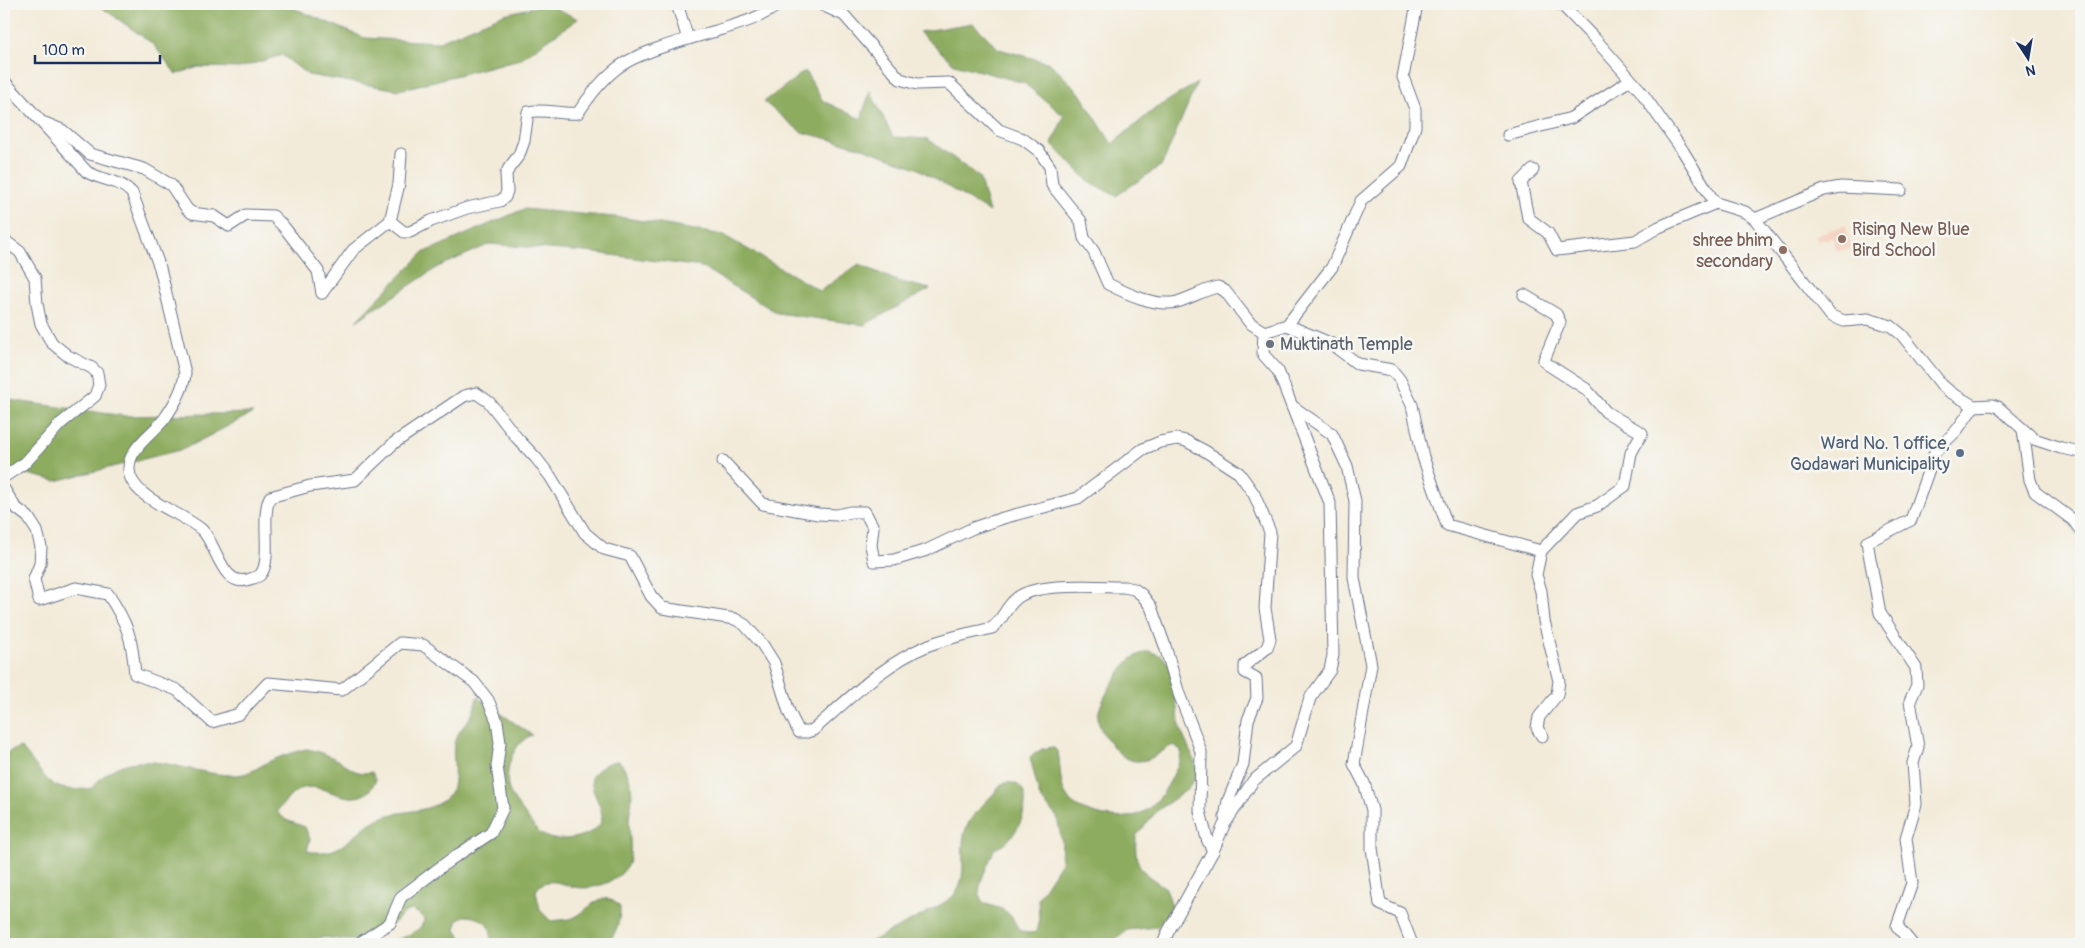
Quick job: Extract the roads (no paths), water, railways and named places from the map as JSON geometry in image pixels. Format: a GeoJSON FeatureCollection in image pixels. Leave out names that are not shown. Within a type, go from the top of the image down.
{"type":"FeatureCollection","features":[{"type":"Feature","properties":{"kind":"street"},"geometry":{"type":"LineString","coordinates":[[677,4],[688,39]]}},
{"type":"Feature","properties":{"kind":"street"},"geometry":{"type":"LineString","coordinates":[[390,221],[404,232],[410,232],[430,221],[467,208],[500,201],[505,197],[507,191],[506,174],[508,168],[519,155],[524,141],[528,112],[535,110],[568,114],[578,113],[615,69],[640,56],[688,39],[743,23],[768,13],[779,4]]}},
{"type":"Feature","properties":{"kind":"street"},"geometry":{"type":"LineString","coordinates":[[820,4],[844,15],[900,78],[917,84],[949,83],[999,130],[1023,139],[1039,151],[1050,167],[1052,185],[1081,221],[1084,238],[1094,252],[1108,284],[1134,295],[1160,302],[1176,302],[1205,290],[1218,287],[1225,291],[1250,323],[1264,332],[1287,325],[1332,268],[1361,201],[1401,166],[1415,127],[1415,109],[1402,77],[1417,4]]}},
{"type":"Feature","properties":{"kind":"street"},"geometry":{"type":"LineString","coordinates":[[1561,4],[1595,38],[1650,102],[1716,203],[1745,212],[1756,219],[1831,316],[1844,321],[1868,319],[1891,326],[1902,335],[1942,385],[1961,399],[1974,406],[1992,405],[1998,407],[2034,439],[2060,448],[2081,452]]}},
{"type":"Feature","properties":{"kind":"street"},"geometry":{"type":"LineString","coordinates":[[1508,135],[1571,118],[1630,80]]}},
{"type":"Feature","properties":{"kind":"street"},"geometry":{"type":"LineString","coordinates":[[4,81],[87,172],[96,177],[114,180],[125,186],[132,194],[160,268],[185,373],[184,383],[165,418],[135,452],[128,467],[129,479],[139,491],[188,520],[202,531],[211,543],[225,572],[235,579],[245,581],[259,576],[266,567],[265,524],[267,502],[270,497],[310,486],[355,480],[394,442],[464,396],[476,393],[489,402],[517,438],[536,458],[550,476],[585,533],[604,549],[630,556],[651,596],[662,608],[735,619],[746,625],[762,644],[774,663],[789,712],[798,732],[812,730],[862,684],[910,654],[936,642],[992,628],[999,623],[1016,598],[1031,590],[1124,587],[1134,589],[1151,607],[1179,694],[1201,752],[1200,811],[1213,852]]}},
{"type":"Feature","properties":{"kind":"street"},"geometry":{"type":"LineString","coordinates":[[41,121],[62,130],[90,154],[144,169],[170,185],[192,213],[214,216],[229,226],[246,215],[273,216],[284,227],[318,272],[322,292],[353,250],[390,221],[399,184],[401,154]]}},
{"type":"Feature","properties":{"kind":"street"},"geometry":{"type":"LineString","coordinates":[[1533,170],[1521,182],[1528,218],[1548,233],[1558,250],[1635,241],[1659,227],[1716,203]]}},
{"type":"Feature","properties":{"kind":"street"},"geometry":{"type":"LineString","coordinates":[[1756,219],[1824,190],[1841,187],[1901,190]]}},
{"type":"Feature","properties":{"kind":"street"},"geometry":{"type":"LineString","coordinates":[[4,240],[20,252],[34,278],[41,324],[52,343],[68,356],[92,368],[100,385],[95,396],[60,424],[26,462],[4,477]]}},
{"type":"Feature","properties":{"kind":"street"},"geometry":{"type":"LineString","coordinates":[[1524,295],[1556,314],[1560,322],[1544,360],[1547,364],[1586,389],[1606,412],[1642,433],[1631,453],[1625,486],[1597,506],[1577,513],[1541,551],[1536,575],[1541,591],[1544,621],[1558,681],[1557,695],[1539,716],[1537,728],[1542,736]]}},
{"type":"Feature","properties":{"kind":"street"},"geometry":{"type":"LineString","coordinates":[[1287,325],[1330,343],[1358,364],[1392,370],[1400,380],[1412,405],[1423,457],[1447,525],[1541,551]]}},
{"type":"Feature","properties":{"kind":"street"},"geometry":{"type":"LineString","coordinates":[[1163,944],[1213,852],[1224,825],[1252,781],[1296,746],[1310,698],[1330,670],[1332,655],[1330,503],[1278,371],[1263,354],[1264,332]]}},
{"type":"Feature","properties":{"kind":"street"},"geometry":{"type":"LineString","coordinates":[[1292,406],[1332,434],[1347,466],[1355,501],[1354,578],[1371,665],[1354,764],[1364,783],[1372,810],[1372,848],[1380,904],[1400,913],[1412,944]]}},
{"type":"Feature","properties":{"kind":"street"},"geometry":{"type":"LineString","coordinates":[[1912,944],[1897,926],[1912,882],[1906,838],[1916,804],[1913,763],[1918,747],[1910,701],[1917,685],[1916,668],[1880,613],[1868,542],[1911,520],[1935,452],[1957,430],[1974,406]]}},
{"type":"Feature","properties":{"kind":"street"},"geometry":{"type":"LineString","coordinates":[[2023,430],[2030,480],[2036,492],[2073,520],[2081,531]]}},
{"type":"Feature","properties":{"kind":"street"},"geometry":{"type":"LineString","coordinates":[[723,461],[763,504],[818,514],[837,515],[865,512],[873,527],[871,545],[874,560],[894,560],[927,550],[973,528],[1078,498],[1144,449],[1160,442],[1177,439],[1186,441],[1239,473],[1254,494],[1270,532],[1265,608],[1270,640],[1267,648],[1244,664],[1245,672],[1256,678],[1257,698],[1248,720],[1243,764],[1228,801],[1224,825]]}},
{"type":"Feature","properties":{"kind":"street"},"geometry":{"type":"LineString","coordinates":[[4,490],[15,507],[28,517],[37,531],[41,547],[40,564],[34,579],[39,600],[76,588],[108,594],[123,618],[133,645],[135,674],[177,690],[212,722],[239,714],[268,683],[342,690],[400,643],[423,645],[474,682],[488,700],[497,721],[500,743],[497,766],[503,808],[491,833],[450,860],[401,897],[390,923],[358,944]]}},
{"type":"Feature","properties":{"kind":"place","name":"Rising New Blue Bird School"},"geometry":{"type":"Point","coordinates":[1842,239]}},
{"type":"Feature","properties":{"kind":"place","name":"shree bhim secondary"},"geometry":{"type":"Point","coordinates":[1783,250]}},
{"type":"Feature","properties":{"kind":"place","name":"Muktinath Temple"},"geometry":{"type":"Point","coordinates":[1270,344]}},
{"type":"Feature","properties":{"kind":"place","name":"Ward No. 1 office, Godawari Municipality"},"geometry":{"type":"Point","coordinates":[1960,453]}}]}
